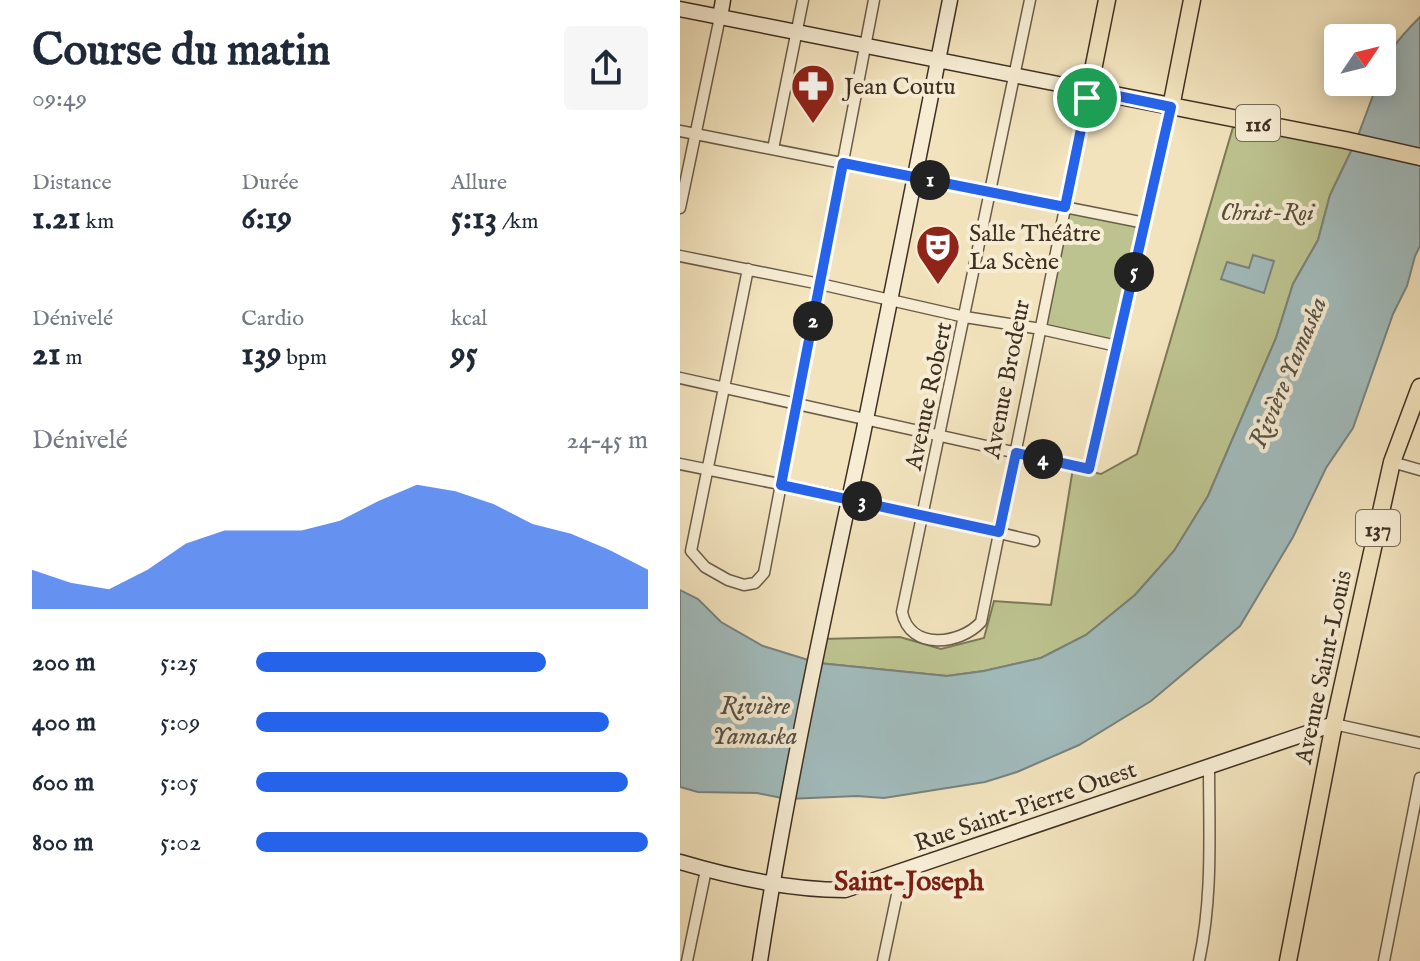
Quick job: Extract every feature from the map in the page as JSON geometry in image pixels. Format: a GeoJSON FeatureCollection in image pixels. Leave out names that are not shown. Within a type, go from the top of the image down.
{"type":"FeatureCollection","features":[{"type":"Feature","properties":{"kind":"main road","name":"Avenue Brodeur"},"geometry":{"type":"LineString","coordinates":[[1089,90],[1107,0]]}},
{"type":"Feature","properties":{"kind":"main road"},"geometry":{"type":"LineString","coordinates":[[1171,107],[1192,0]]}},
{"type":"Feature","properties":{"kind":"main road","name":"116"},"geometry":{"type":"LineString","coordinates":[[1089,90],[1420,157]]}},
{"type":"Feature","properties":{"kind":"main road","name":"Avenue Saint-Louis"},"geometry":{"type":"LineString","coordinates":[[1288,961],[1334,724],[1392,462],[1420,387]]}},
{"type":"Feature","properties":{"kind":"street"},"geometry":{"type":"LineString","coordinates":[[680,208],[723,0]]}},
{"type":"Feature","properties":{"kind":"street"},"geometry":{"type":"LineString","coordinates":[[773,149],[803,0]]}},
{"type":"Feature","properties":{"kind":"street"},"geometry":{"type":"LineString","coordinates":[[748,269],[691,551],[705,567],[744,585],[755,583],[764,573],[874,0]]}},
{"type":"Feature","properties":{"kind":"street"},"geometry":{"type":"LineString","coordinates":[[760,961],[818,647],[950,0]]}},
{"type":"Feature","properties":{"kind":"street","name":"Avenue Robert"},"geometry":{"type":"LineString","coordinates":[[902,612],[1030,0]]}},
{"type":"Feature","properties":{"kind":"street"},"geometry":{"type":"LineString","coordinates":[[680,9],[1089,90]]}},
{"type":"Feature","properties":{"kind":"street","name":"Avenue Brodeur"},"geometry":{"type":"LineString","coordinates":[[902,612],[904,624],[911,633],[938,640],[960,637],[974,630],[981,622],[1089,90]]}},
{"type":"Feature","properties":{"kind":"street"},"geometry":{"type":"LineString","coordinates":[[680,378],[1089,469],[1171,107]]}},
{"type":"Feature","properties":{"kind":"street"},"geometry":{"type":"LineString","coordinates":[[680,131],[1145,223]]}},
{"type":"Feature","properties":{"kind":"street"},"geometry":{"type":"LineString","coordinates":[[680,256],[1117,346]]}},
{"type":"Feature","properties":{"kind":"street"},"geometry":{"type":"LineString","coordinates":[[1392,462],[1420,470]]}},
{"type":"Feature","properties":{"kind":"street"},"geometry":{"type":"LineString","coordinates":[[680,464],[849,498],[1034,541]]}},
{"type":"Feature","properties":{"kind":"street"},"geometry":{"type":"LineString","coordinates":[[1334,724],[1420,743]]}},
{"type":"Feature","properties":{"kind":"street","name":"Rue Saint-Pierre Ouest"},"geometry":{"type":"LineString","coordinates":[[680,862],[772,885],[845,890],[1334,724]]}},
{"type":"Feature","properties":{"kind":"street"},"geometry":{"type":"LineString","coordinates":[[1199,961],[1209,885],[1209,766]]}},
{"type":"Feature","properties":{"kind":"street"},"geometry":{"type":"LineString","coordinates":[[1384,961],[1420,778]]}},
{"type":"Feature","properties":{"kind":"street"},"geometry":{"type":"LineString","coordinates":[[687,961],[706,870]]}},
{"type":"Feature","properties":{"kind":"street"},"geometry":{"type":"LineString","coordinates":[[883,961],[902,871]]}},
{"type":"Feature","properties":{"kind":"green space","name":"Christ-Roi"},"geometry":{"type":"Polygon","coordinates":[[[1236,117],[1356,141],[1330,195],[1318,240],[1293,284],[1276,338],[1208,496],[1174,551],[1135,595],[1086,635],[1041,658],[947,676],[818,663],[822,639],[900,637],[941,649],[984,638],[994,601],[1051,605],[1073,468],[1101,474],[1137,454],[1236,117]]]}},
{"type":"Feature","properties":{"kind":"green space"},"geometry":{"type":"Polygon","coordinates":[[[1068,205],[1146,220],[1120,348],[1042,331],[1068,205]]]}},
{"type":"Feature","properties":{"kind":"water","name":"Rivière Yamaska"},"geometry":{"type":"Polygon","coordinates":[[[1420,17],[1420,246],[1353,428],[1326,468],[1293,537],[1240,626],[1151,701],[1079,745],[1017,772],[985,782],[884,798],[787,799],[757,793],[698,792],[680,787],[680,590],[698,599],[721,622],[763,646],[818,663],[947,676],[1041,658],[1086,635],[1135,595],[1174,551],[1208,496],[1276,338],[1293,284],[1318,240],[1330,195],[1356,141],[1373,96],[1396,96],[1396,44],[1420,17]]]}},
{"type":"Feature","properties":{"kind":"water"},"geometry":{"type":"Polygon","coordinates":[[[1253,255],[1274,261],[1264,293],[1221,279],[1227,262],[1249,268],[1253,255]]]}},
{"type":"Feature","properties":{"kind":"place","name":"Jean Coutu"},"geometry":{"type":"Point","coordinates":[813,125]}},
{"type":"Feature","properties":{"kind":"place","name":"Salle Théâtre La Scène"},"geometry":{"type":"Point","coordinates":[938,286]}},
{"type":"Feature","properties":{"kind":"district","name":"Saint-Joseph"},"geometry":{"type":"Point","coordinates":[909,880]}},
{"type":"Feature","properties":{"kind":"route"},"geometry":{"type":"LineString","coordinates":[[1089,90],[1171,107],[1089,469],[1016,453],[999,532],[781,485],[843,163],[1065,207],[1087,98],[1089,90]]}}]}
